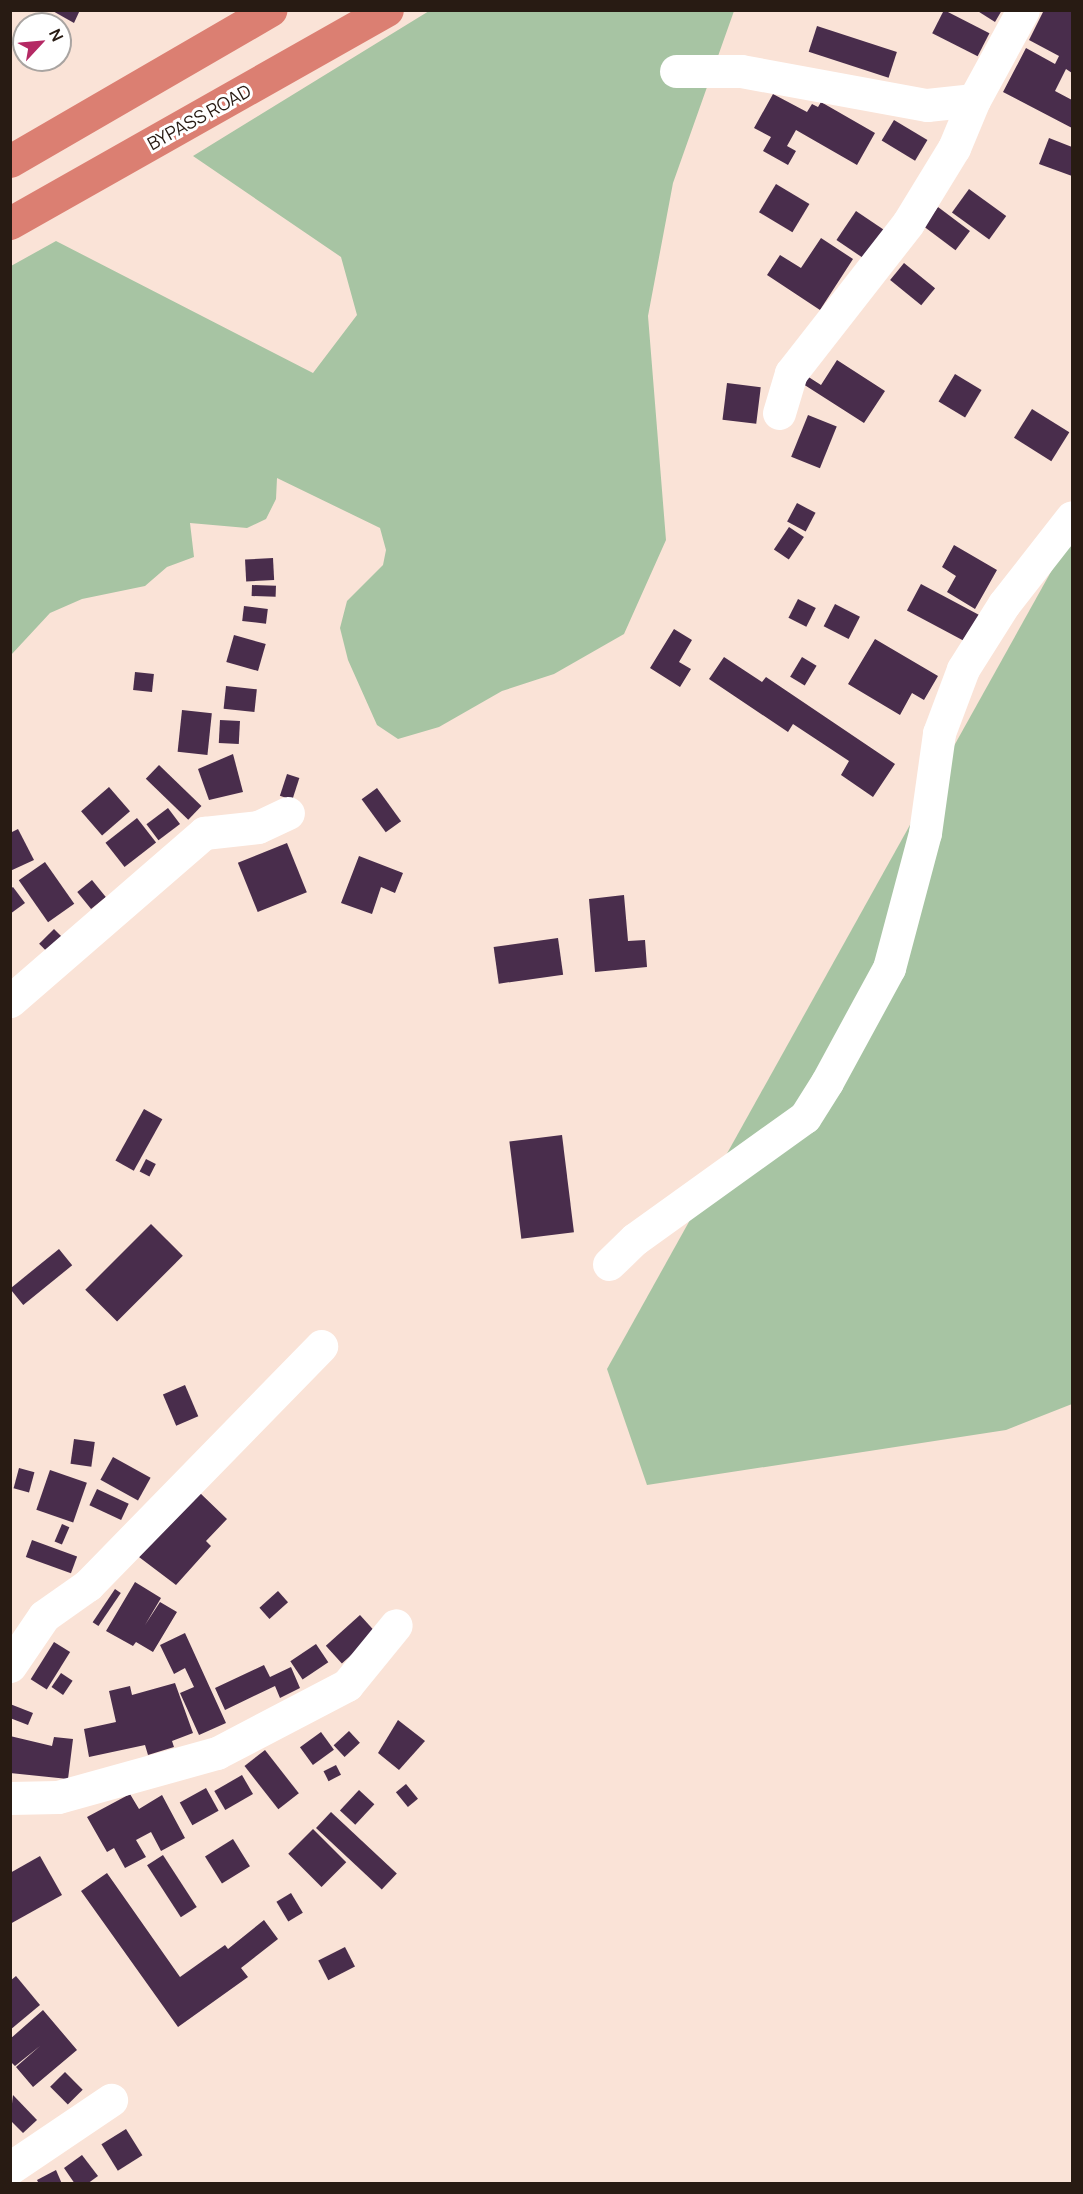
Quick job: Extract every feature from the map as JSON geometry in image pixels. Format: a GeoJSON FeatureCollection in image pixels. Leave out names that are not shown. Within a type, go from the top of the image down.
{"type":"FeatureCollection","features":[{"type":"Feature","properties":{"kind":"highway"},"geometry":{"type":"LineString","coordinates":[[10,161],[270,10]]}},
{"type":"Feature","properties":{"kind":"highway","name":"BYPASS ROAD"},"geometry":{"type":"LineString","coordinates":[[10,223],[387,10]]}},
{"type":"Feature","properties":{"kind":"street"},"geometry":{"type":"LineString","coordinates":[[779,413],[791,373],[908,224],[954,148],[974,100],[1023,10]]}},
{"type":"Feature","properties":{"kind":"street"},"geometry":{"type":"LineString","coordinates":[[676,71],[741,70],[927,105],[974,100]]}},
{"type":"Feature","properties":{"kind":"street"},"geometry":{"type":"LineString","coordinates":[[609,1264],[635,1239],[805,1117],[827,1082],[889,968],[925,833],[939,734],[963,669],[1004,604],[1072,517]]}},
{"type":"Feature","properties":{"kind":"street"},"geometry":{"type":"LineString","coordinates":[[10,1000],[204,832],[258,827],[288,813]]}},
{"type":"Feature","properties":{"kind":"street"},"geometry":{"type":"LineString","coordinates":[[10,1666],[44,1616],[88,1585],[321,1347]]}},
{"type":"Feature","properties":{"kind":"street"},"geometry":{"type":"LineString","coordinates":[[10,1798],[58,1797],[217,1753],[347,1685],[396,1624]]}},
{"type":"Feature","properties":{"kind":"street"},"geometry":{"type":"LineString","coordinates":[[10,2168],[111,2100]]}},
{"type":"Feature","properties":{"kind":"green space"},"geometry":{"type":"Polygon","coordinates":[[[429,11],[734,11],[673,183],[648,316],[666,540],[624,634],[554,674],[502,691],[439,727],[398,739],[377,725],[348,660],[340,628],[347,601],[383,565],[386,550],[380,528],[277,478],[276,499],[266,519],[247,528],[190,523],[194,557],[167,567],[145,586],[82,599],[50,613],[11,655],[11,266],[56,241],[313,373],[357,315],[341,257],[193,156],[429,11]]]}},
{"type":"Feature","properties":{"kind":"green space"},"geometry":{"type":"Polygon","coordinates":[[[1072,534],[1072,1404],[1006,1430],[647,1485],[607,1369],[1072,534]]]}},
{"type":"Feature","properties":{"kind":"building"},"geometry":{"type":"Polygon","coordinates":[[[51,10],[80,10],[74,23],[72,12],[51,10]]]}},
{"type":"Feature","properties":{"kind":"building"},"geometry":{"type":"Polygon","coordinates":[[[944,10],[989,33],[978,56],[932,33],[944,10]]]}},
{"type":"Feature","properties":{"kind":"building"},"geometry":{"type":"Polygon","coordinates":[[[976,10],[1002,10],[995,22],[976,10]]]}},
{"type":"Feature","properties":{"kind":"building"},"geometry":{"type":"Polygon","coordinates":[[[1044,10],[1072,10],[1072,73],[1066,69],[1055,91],[1072,100],[1072,128],[1003,92],[1026,48],[1055,64],[1059,56],[1029,40],[1044,10]]]}},
{"type":"Feature","properties":{"kind":"building"},"geometry":{"type":"Polygon","coordinates":[[[817,26],[897,52],[889,78],[809,52],[817,26]]]}},
{"type":"Feature","properties":{"kind":"building"},"geometry":{"type":"Polygon","coordinates":[[[773,94],[807,112],[812,104],[818,107],[821,102],[875,133],[857,165],[796,130],[787,146],[796,151],[788,165],[763,151],[771,137],[754,128],[773,94]]]}},
{"type":"Feature","properties":{"kind":"building"},"geometry":{"type":"Polygon","coordinates":[[[894,120],[927,140],[915,161],[882,141],[894,120]]]}},
{"type":"Feature","properties":{"kind":"building"},"geometry":{"type":"Polygon","coordinates":[[[1049,138],[1072,147],[1072,176],[1039,164],[1049,138]]]}},
{"type":"Feature","properties":{"kind":"building"},"geometry":{"type":"Polygon","coordinates":[[[776,184],[809,204],[792,232],[759,212],[776,184]]]}},
{"type":"Feature","properties":{"kind":"building"},"geometry":{"type":"Polygon","coordinates":[[[969,189],[1006,216],[989,239],[952,212],[969,189]]]}},
{"type":"Feature","properties":{"kind":"building"},"geometry":{"type":"Polygon","coordinates":[[[938,207],[970,231],[956,250],[924,226],[938,207]]]}},
{"type":"Feature","properties":{"kind":"building"},"geometry":{"type":"Polygon","coordinates":[[[856,211],[884,230],[865,259],[836,240],[856,211]]]}},
{"type":"Feature","properties":{"kind":"building"},"geometry":{"type":"Polygon","coordinates":[[[821,238],[853,259],[820,310],[767,275],[780,255],[801,268],[821,238]]]}},
{"type":"Feature","properties":{"kind":"building"},"geometry":{"type":"Polygon","coordinates":[[[904,263],[935,288],[921,305],[890,280],[904,263]]]}},
{"type":"Feature","properties":{"kind":"building"},"geometry":{"type":"Polygon","coordinates":[[[837,360],[885,391],[864,423],[803,384],[807,376],[821,385],[837,360]]]}},
{"type":"Feature","properties":{"kind":"building"},"geometry":{"type":"Polygon","coordinates":[[[955,374],[982,390],[965,417],[939,401],[955,374]]]}},
{"type":"Feature","properties":{"kind":"building"},"geometry":{"type":"Polygon","coordinates":[[[727,383],[761,387],[756,424],[722,420],[727,383]]]}},
{"type":"Feature","properties":{"kind":"building"},"geometry":{"type":"Polygon","coordinates":[[[1032,409],[1069,432],[1051,461],[1014,438],[1032,409]]]}},
{"type":"Feature","properties":{"kind":"building"},"geometry":{"type":"Polygon","coordinates":[[[808,415],[837,427],[820,468],[791,457],[808,415]]]}},
{"type":"Feature","properties":{"kind":"building"},"geometry":{"type":"Polygon","coordinates":[[[797,503],[816,513],[806,531],[787,522],[797,503]]]}},
{"type":"Feature","properties":{"kind":"building"},"geometry":{"type":"Polygon","coordinates":[[[789,527],[804,537],[789,559],[774,549],[789,527]]]}},
{"type":"Feature","properties":{"kind":"building"},"geometry":{"type":"Polygon","coordinates":[[[954,545],[997,570],[975,609],[947,592],[956,576],[942,567],[954,545]]]}},
{"type":"Feature","properties":{"kind":"building"},"geometry":{"type":"Polygon","coordinates":[[[273,558],[274,580],[246,581],[245,559],[273,558]]]}},
{"type":"Feature","properties":{"kind":"building"},"geometry":{"type":"Polygon","coordinates":[[[921,584],[980,615],[966,642],[907,610],[921,584]]]}},
{"type":"Feature","properties":{"kind":"building"},"geometry":{"type":"Polygon","coordinates":[[[252,585],[276,586],[276,597],[252,596],[252,585]]]}},
{"type":"Feature","properties":{"kind":"building"},"geometry":{"type":"Polygon","coordinates":[[[798,599],[816,608],[806,627],[788,618],[798,599]]]}},
{"type":"Feature","properties":{"kind":"building"},"geometry":{"type":"Polygon","coordinates":[[[835,604],[860,617],[849,639],[824,626],[835,604]]]}},
{"type":"Feature","properties":{"kind":"building"},"geometry":{"type":"Polygon","coordinates":[[[244,606],[268,609],[266,624],[242,621],[244,606]]]}},
{"type":"Feature","properties":{"kind":"building"},"geometry":{"type":"Polygon","coordinates":[[[674,629],[692,640],[679,662],[691,669],[680,687],[650,668],[674,629]]]}},
{"type":"Feature","properties":{"kind":"building"},"geometry":{"type":"Polygon","coordinates":[[[234,635],[266,644],[258,671],[226,662],[234,635]]]}},
{"type":"Feature","properties":{"kind":"building"},"geometry":{"type":"Polygon","coordinates":[[[875,639],[938,676],[924,700],[912,693],[900,715],[848,684],[875,639]]]}},
{"type":"Feature","properties":{"kind":"building"},"geometry":{"type":"Polygon","coordinates":[[[724,657],[762,682],[766,677],[895,764],[873,797],[841,775],[849,761],[793,724],[788,732],[709,679],[724,657]]]}},
{"type":"Feature","properties":{"kind":"building"},"geometry":{"type":"Polygon","coordinates":[[[802,657],[817,666],[805,685],[790,677],[802,657]]]}},
{"type":"Feature","properties":{"kind":"building"},"geometry":{"type":"Polygon","coordinates":[[[135,672],[154,674],[152,692],[133,690],[135,672]]]}},
{"type":"Feature","properties":{"kind":"building"},"geometry":{"type":"Polygon","coordinates":[[[226,686],[257,689],[254,712],[224,709],[226,686]]]}},
{"type":"Feature","properties":{"kind":"building"},"geometry":{"type":"Polygon","coordinates":[[[182,710],[212,713],[207,755],[178,752],[182,710]]]}},
{"type":"Feature","properties":{"kind":"building"},"geometry":{"type":"Polygon","coordinates":[[[220,720],[240,721],[239,744],[219,743],[220,720]]]}},
{"type":"Feature","properties":{"kind":"building"},"geometry":{"type":"Polygon","coordinates":[[[233,754],[243,792],[209,800],[198,769],[233,754]]]}},
{"type":"Feature","properties":{"kind":"building"},"geometry":{"type":"Polygon","coordinates":[[[159,765],[201,806],[188,820],[146,779],[159,765]]]}},
{"type":"Feature","properties":{"kind":"building"},"geometry":{"type":"Polygon","coordinates":[[[287,774],[299,778],[292,800],[280,796],[287,774]]]}},
{"type":"Feature","properties":{"kind":"building"},"geometry":{"type":"Polygon","coordinates":[[[109,787],[130,811],[102,835],[81,811],[109,787]]]}},
{"type":"Feature","properties":{"kind":"building"},"geometry":{"type":"Polygon","coordinates":[[[377,788],[401,821],[386,832],[362,799],[377,788]]]}},
{"type":"Feature","properties":{"kind":"building"},"geometry":{"type":"Polygon","coordinates":[[[168,808],[180,824],[158,840],[146,824],[168,808]]]}},
{"type":"Feature","properties":{"kind":"building"},"geometry":{"type":"Polygon","coordinates":[[[137,818],[156,842],[125,867],[105,843],[137,818]]]}},
{"type":"Feature","properties":{"kind":"building"},"geometry":{"type":"Polygon","coordinates":[[[18,829],[34,860],[10,871],[10,833],[18,829]]]}},
{"type":"Feature","properties":{"kind":"building"},"geometry":{"type":"Polygon","coordinates":[[[287,843],[307,892],[258,912],[238,863],[287,843]]]}},
{"type":"Feature","properties":{"kind":"building"},"geometry":{"type":"Polygon","coordinates":[[[359,856],[403,873],[395,893],[381,887],[372,914],[341,903],[359,856]]]}},
{"type":"Feature","properties":{"kind":"building"},"geometry":{"type":"Polygon","coordinates":[[[45,862],[74,904],[48,922],[19,880],[45,862]]]}},
{"type":"Feature","properties":{"kind":"building"},"geometry":{"type":"Polygon","coordinates":[[[92,880],[106,897],[91,909],[77,892],[92,880]]]}},
{"type":"Feature","properties":{"kind":"building"},"geometry":{"type":"Polygon","coordinates":[[[13,887],[25,903],[10,914],[10,889],[13,887]]]}},
{"type":"Feature","properties":{"kind":"building"},"geometry":{"type":"Polygon","coordinates":[[[624,895],[628,941],[645,940],[647,967],[595,972],[589,899],[624,895]]]}},
{"type":"Feature","properties":{"kind":"building"},"geometry":{"type":"Polygon","coordinates":[[[54,929],[65,940],[50,955],[39,944],[54,929]]]}},
{"type":"Feature","properties":{"kind":"building"},"geometry":{"type":"Polygon","coordinates":[[[558,938],[563,975],[499,984],[494,947],[558,938]]]}},
{"type":"Feature","properties":{"kind":"building"},"geometry":{"type":"Polygon","coordinates":[[[144,1109],[162,1119],[134,1171],[115,1161],[144,1109]]]}},
{"type":"Feature","properties":{"kind":"building"},"geometry":{"type":"Polygon","coordinates":[[[562,1135],[574,1232],[521,1239],[509,1141],[562,1135]]]}},
{"type":"Feature","properties":{"kind":"building"},"geometry":{"type":"Polygon","coordinates":[[[146,1159],[156,1164],[149,1176],[140,1171],[146,1159]]]}},
{"type":"Feature","properties":{"kind":"building"},"geometry":{"type":"Polygon","coordinates":[[[151,1224],[183,1256],[117,1322],[85,1290],[151,1224]]]}},
{"type":"Feature","properties":{"kind":"building"},"geometry":{"type":"Polygon","coordinates":[[[59,1249],[72,1265],[23,1305],[10,1289],[59,1249]]]}},
{"type":"Feature","properties":{"kind":"building"},"geometry":{"type":"Polygon","coordinates":[[[185,1385],[198,1416],[176,1426],[163,1394],[185,1385]]]}},
{"type":"Feature","properties":{"kind":"building"},"geometry":{"type":"Polygon","coordinates":[[[74,1439],[95,1442],[91,1467],[71,1464],[74,1439]]]}},
{"type":"Feature","properties":{"kind":"building"},"geometry":{"type":"Polygon","coordinates":[[[113,1457],[151,1478],[138,1501],[100,1480],[113,1457]]]}},
{"type":"Feature","properties":{"kind":"building"},"geometry":{"type":"Polygon","coordinates":[[[19,1468],[34,1472],[29,1492],[14,1488],[19,1468]]]}},
{"type":"Feature","properties":{"kind":"building"},"geometry":{"type":"Polygon","coordinates":[[[50,1470],[87,1483],[73,1522],[36,1510],[50,1470]]]}},
{"type":"Feature","properties":{"kind":"building"},"geometry":{"type":"Polygon","coordinates":[[[97,1489],[129,1504],[121,1520],[89,1505],[97,1489]]]}},
{"type":"Feature","properties":{"kind":"building"},"geometry":{"type":"Polygon","coordinates":[[[199,1492],[227,1519],[206,1541],[211,1546],[176,1585],[135,1554],[199,1492]]]}},
{"type":"Feature","properties":{"kind":"building"},"geometry":{"type":"Polygon","coordinates":[[[62,1524],[69,1527],[62,1545],[55,1541],[62,1524]]]}},
{"type":"Feature","properties":{"kind":"building"},"geometry":{"type":"Polygon","coordinates":[[[32,1540],[77,1556],[71,1573],[26,1557],[32,1540]]]}},
{"type":"Feature","properties":{"kind":"building"},"geometry":{"type":"Polygon","coordinates":[[[135,1582],[161,1598],[145,1625],[160,1602],[177,1612],[153,1652],[136,1642],[133,1646],[106,1631],[135,1582]]]}},
{"type":"Feature","properties":{"kind":"building"},"geometry":{"type":"Polygon","coordinates":[[[115,1589],[121,1593],[98,1626],[93,1622],[115,1589]]]}},
{"type":"Feature","properties":{"kind":"building"},"geometry":{"type":"Polygon","coordinates":[[[278,1591],[288,1602],[269,1619],[259,1608],[278,1591]]]}},
{"type":"Feature","properties":{"kind":"building"},"geometry":{"type":"Polygon","coordinates":[[[360,1615],[376,1633],[342,1664],[326,1646],[360,1615]]]}},
{"type":"Feature","properties":{"kind":"building"},"geometry":{"type":"Polygon","coordinates":[[[185,1633],[226,1723],[199,1735],[180,1693],[194,1687],[185,1668],[174,1674],[160,1645],[185,1633]]]}},
{"type":"Feature","properties":{"kind":"building"},"geometry":{"type":"Polygon","coordinates":[[[54,1642],[70,1652],[47,1689],[31,1679],[54,1642]]]}},
{"type":"Feature","properties":{"kind":"building"},"geometry":{"type":"Polygon","coordinates":[[[316,1644],[328,1662],[303,1680],[290,1661],[316,1644]]]}},
{"type":"Feature","properties":{"kind":"building"},"geometry":{"type":"Polygon","coordinates":[[[264,1665],[270,1677],[291,1667],[300,1688],[280,1698],[275,1686],[225,1710],[215,1688],[264,1665]]]}},
{"type":"Feature","properties":{"kind":"building"},"geometry":{"type":"Polygon","coordinates":[[[61,1673],[73,1681],[63,1695],[51,1687],[61,1673]]]}},
{"type":"Feature","properties":{"kind":"building"},"geometry":{"type":"Polygon","coordinates":[[[175,1683],[193,1733],[172,1741],[174,1747],[148,1755],[145,1745],[89,1757],[84,1729],[116,1722],[109,1691],[130,1686],[132,1695],[175,1683]]]}},
{"type":"Feature","properties":{"kind":"building"},"geometry":{"type":"Polygon","coordinates":[[[10,1704],[33,1713],[28,1725],[10,1718],[10,1704]]]}},
{"type":"Feature","properties":{"kind":"building"},"geometry":{"type":"Polygon","coordinates":[[[398,1720],[425,1741],[399,1770],[378,1753],[398,1720]]]}},
{"type":"Feature","properties":{"kind":"building"},"geometry":{"type":"Polygon","coordinates":[[[349,1731],[360,1743],[345,1757],[334,1745],[349,1731]]]}},
{"type":"Feature","properties":{"kind":"building"},"geometry":{"type":"Polygon","coordinates":[[[321,1732],[334,1750],[313,1765],[300,1747],[321,1732]]]}},
{"type":"Feature","properties":{"kind":"building"},"geometry":{"type":"Polygon","coordinates":[[[10,1736],[52,1746],[54,1737],[73,1739],[68,1779],[10,1773],[10,1736]]]}},
{"type":"Feature","properties":{"kind":"building"},"geometry":{"type":"Polygon","coordinates":[[[265,1750],[299,1793],[278,1809],[245,1766],[265,1750]]]}},
{"type":"Feature","properties":{"kind":"building"},"geometry":{"type":"Polygon","coordinates":[[[336,1765],[341,1775],[329,1781],[324,1771],[336,1765]]]}},
{"type":"Feature","properties":{"kind":"building"},"geometry":{"type":"Polygon","coordinates":[[[242,1775],[253,1794],[225,1810],[214,1791],[242,1775]]]}},
{"type":"Feature","properties":{"kind":"building"},"geometry":{"type":"Polygon","coordinates":[[[406,1784],[418,1799],[408,1807],[396,1792],[406,1784]]]}},
{"type":"Feature","properties":{"kind":"building"},"geometry":{"type":"Polygon","coordinates":[[[206,1788],[219,1811],[192,1825],[180,1803],[206,1788]]]}},
{"type":"Feature","properties":{"kind":"building"},"geometry":{"type":"Polygon","coordinates":[[[359,1790],[374,1804],[355,1825],[340,1810],[359,1790]]]}},
{"type":"Feature","properties":{"kind":"building"},"geometry":{"type":"Polygon","coordinates":[[[130,1794],[139,1809],[162,1795],[185,1838],[161,1851],[151,1832],[136,1840],[146,1857],[125,1868],[114,1848],[107,1852],[87,1817],[130,1794]]]}},
{"type":"Feature","properties":{"kind":"building"},"geometry":{"type":"Polygon","coordinates":[[[331,1812],[397,1873],[382,1889],[316,1828],[331,1812]]]}},
{"type":"Feature","properties":{"kind":"building"},"geometry":{"type":"Polygon","coordinates":[[[313,1829],[346,1862],[321,1887],[288,1854],[313,1829]]]}},
{"type":"Feature","properties":{"kind":"building"},"geometry":{"type":"Polygon","coordinates":[[[233,1839],[250,1866],[222,1884],[205,1856],[233,1839]]]}},
{"type":"Feature","properties":{"kind":"building"},"geometry":{"type":"Polygon","coordinates":[[[163,1855],[197,1907],[181,1917],[147,1865],[163,1855]]]}},
{"type":"Feature","properties":{"kind":"building"},"geometry":{"type":"Polygon","coordinates":[[[40,1856],[62,1895],[10,1924],[10,1873],[40,1856]]]}},
{"type":"Feature","properties":{"kind":"building"},"geometry":{"type":"Polygon","coordinates":[[[107,1873],[180,1977],[225,1945],[228,1949],[264,1920],[278,1939],[241,1968],[248,1977],[178,2027],[81,1891],[107,1873]]]}},
{"type":"Feature","properties":{"kind":"building"},"geometry":{"type":"Polygon","coordinates":[[[291,1893],[303,1913],[288,1921],[276,1902],[291,1893]]]}},
{"type":"Feature","properties":{"kind":"building"},"geometry":{"type":"Polygon","coordinates":[[[345,1947],[355,1967],[328,1980],[318,1961],[345,1947]]]}},
{"type":"Feature","properties":{"kind":"building"},"geometry":{"type":"Polygon","coordinates":[[[16,1976],[40,2005],[10,2030],[10,1981],[16,1976]]]}},
{"type":"Feature","properties":{"kind":"building"},"geometry":{"type":"Polygon","coordinates":[[[43,2010],[77,2050],[33,2087],[16,2067],[40,2046],[15,2066],[10,2061],[10,2039],[43,2010]]]}},
{"type":"Feature","properties":{"kind":"building"},"geometry":{"type":"Polygon","coordinates":[[[65,2072],[83,2090],[68,2105],[50,2087],[65,2072]]]}},
{"type":"Feature","properties":{"kind":"building"},"geometry":{"type":"Polygon","coordinates":[[[13,2095],[37,2120],[23,2133],[10,2120],[13,2095]]]}},
{"type":"Feature","properties":{"kind":"building"},"geometry":{"type":"Polygon","coordinates":[[[126,2129],[142,2155],[118,2171],[101,2144],[126,2129]]]}},
{"type":"Feature","properties":{"kind":"building"},"geometry":{"type":"Polygon","coordinates":[[[82,2155],[98,2176],[87,2184],[75,2184],[64,2168],[82,2155]]]}},
{"type":"Feature","properties":{"kind":"building"},"geometry":{"type":"Polygon","coordinates":[[[56,2170],[62,2184],[39,2184],[37,2180],[56,2170]]]}}]}
